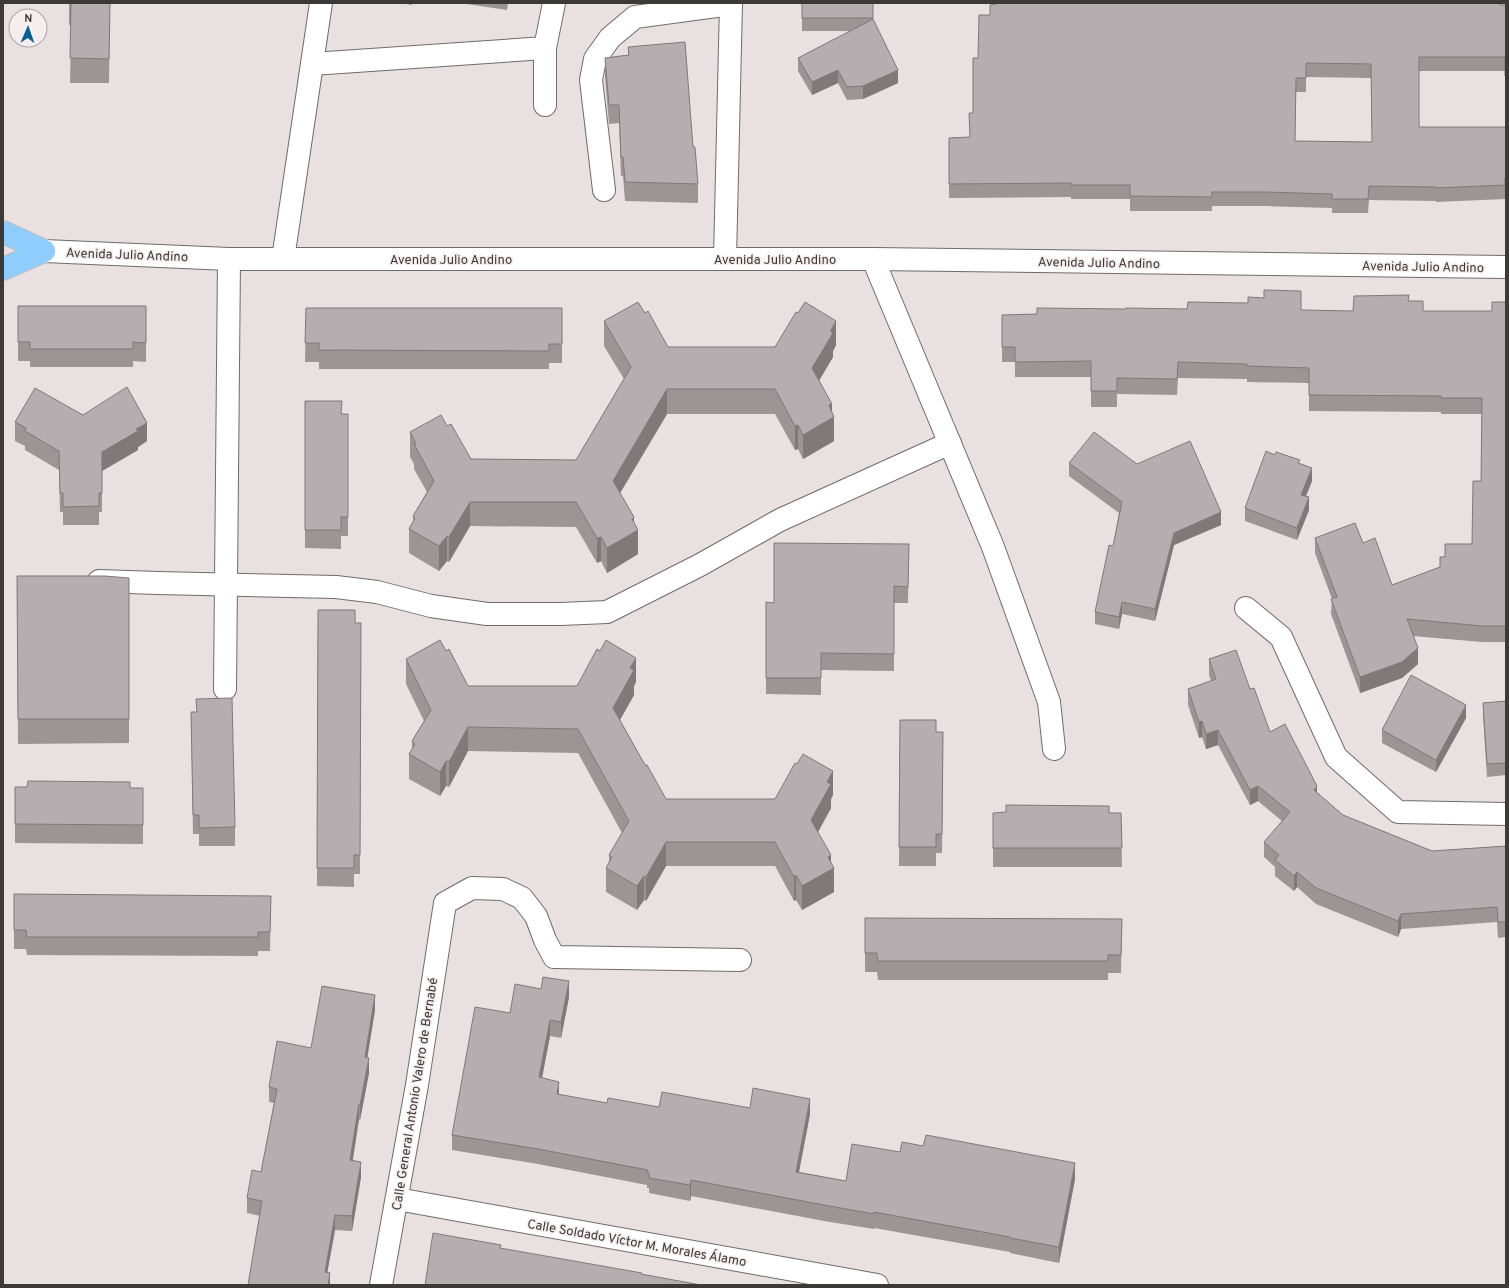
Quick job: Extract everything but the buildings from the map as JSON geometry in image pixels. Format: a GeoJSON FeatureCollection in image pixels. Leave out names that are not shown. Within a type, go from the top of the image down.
{"type":"FeatureCollection","features":[{"type":"Feature","properties":{"kind":"highway"},"geometry":{"type":"LineString","coordinates":[[3,232],[44,251]]}},
{"type":"Feature","properties":{"kind":"highway"},"geometry":{"type":"LineString","coordinates":[[3,269],[44,251]]}},
{"type":"Feature","properties":{"kind":"street"},"geometry":{"type":"LineString","coordinates":[[283,259],[321,3]]}},
{"type":"Feature","properties":{"kind":"street"},"geometry":{"type":"LineString","coordinates":[[545,105],[545,48],[554,3]]}},
{"type":"Feature","properties":{"kind":"street"},"geometry":{"type":"LineString","coordinates":[[604,190],[591,80],[595,59],[610,38],[635,17],[731,4],[725,259]]}},
{"type":"Feature","properties":{"kind":"street"},"geometry":{"type":"LineString","coordinates":[[312,64],[545,48]]}},
{"type":"Feature","properties":{"kind":"street","name":"Avenida Julio Andino"},"geometry":{"type":"LineString","coordinates":[[44,251],[229,259],[873,259],[1506,267]]}},
{"type":"Feature","properties":{"kind":"street"},"geometry":{"type":"LineString","coordinates":[[225,689],[229,259]]}},
{"type":"Feature","properties":{"kind":"street"},"geometry":{"type":"LineString","coordinates":[[873,259],[993,547],[1049,702],[1054,749]]}},
{"type":"Feature","properties":{"kind":"street"},"geometry":{"type":"LineString","coordinates":[[79,580],[336,587],[377,592],[431,606],[487,614],[561,614],[607,612],[700,565],[780,520],[950,443]]}},
{"type":"Feature","properties":{"kind":"street"},"geometry":{"type":"LineString","coordinates":[[1246,608],[1281,637],[1336,757],[1398,812],[1506,814]]}},
{"type":"Feature","properties":{"kind":"street","name":"Calle General Antonio Valero de Bernabé"},"geometry":{"type":"LineString","coordinates":[[381,1285],[398,1199],[445,903],[472,888],[503,889],[522,898],[536,916],[545,940],[554,957],[740,960]]}},
{"type":"Feature","properties":{"kind":"street","name":"Calle Soldado Víctor M. Morales Álamo"},"geometry":{"type":"LineString","coordinates":[[398,1199],[876,1285]]}}]}
